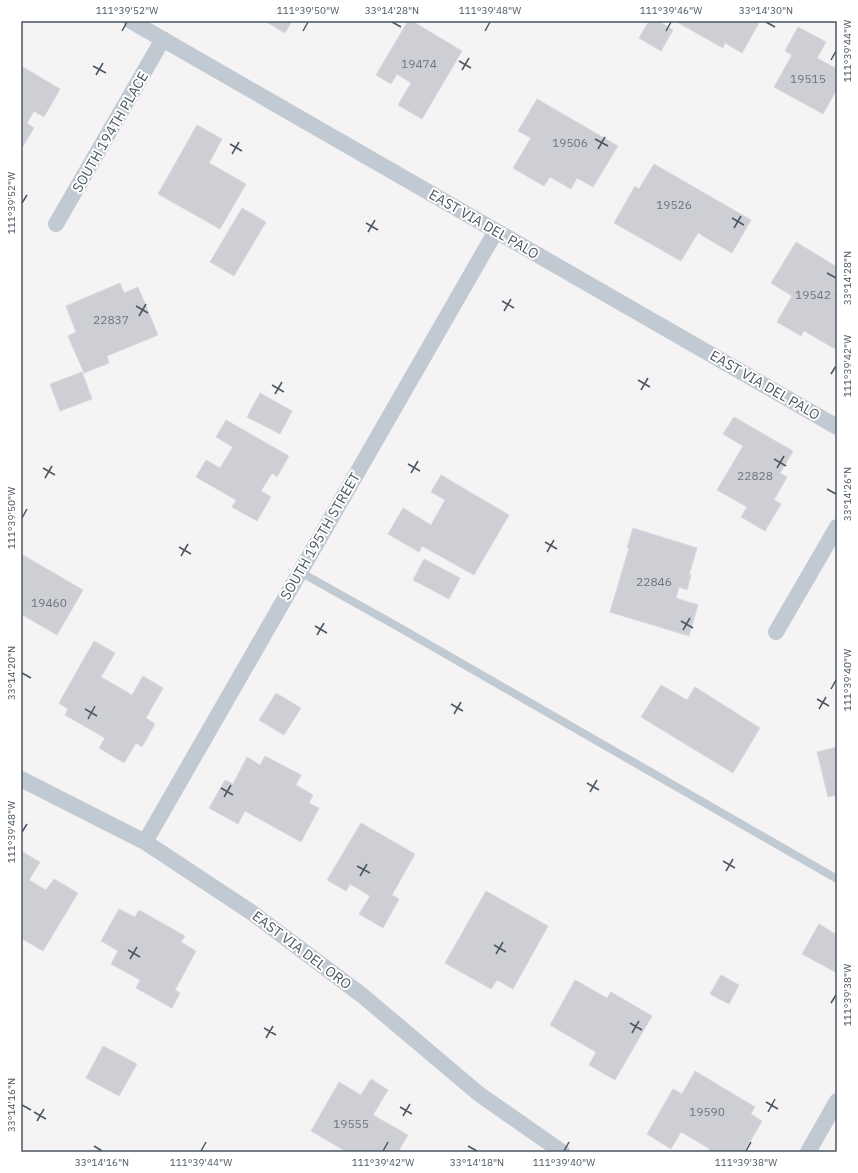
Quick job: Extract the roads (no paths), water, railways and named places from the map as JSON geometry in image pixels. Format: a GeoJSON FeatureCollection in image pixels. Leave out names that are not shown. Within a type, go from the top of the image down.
{"type":"FeatureCollection","features":[{"type":"Feature","properties":{"kind":"street","name":"EAST VIA DEL PALO"},"geometry":{"type":"LineString","coordinates":[[131,21],[837,427]]}},
{"type":"Feature","properties":{"kind":"street","name":"SOUTH 194TH PLACE"},"geometry":{"type":"LineString","coordinates":[[56,224],[163,40]]}},
{"type":"Feature","properties":{"kind":"street","name":"SOUTH 195TH STREET"},"geometry":{"type":"LineString","coordinates":[[145,842],[496,231]]}},
{"type":"Feature","properties":{"kind":"street"},"geometry":{"type":"LineString","coordinates":[[776,632],[837,527]]}},
{"type":"Feature","properties":{"kind":"street","name":"EAST VIA DEL ORO"},"geometry":{"type":"LineString","coordinates":[[21,779],[145,842],[251,912],[363,996],[479,1094],[562,1152]]}},
{"type":"Feature","properties":{"kind":"street"},"geometry":{"type":"LineString","coordinates":[[808,1152],[837,1101]]}},
{"type":"Feature","properties":{"kind":"lane"},"geometry":{"type":"LineString","coordinates":[[300,572],[837,879]]}}]}
